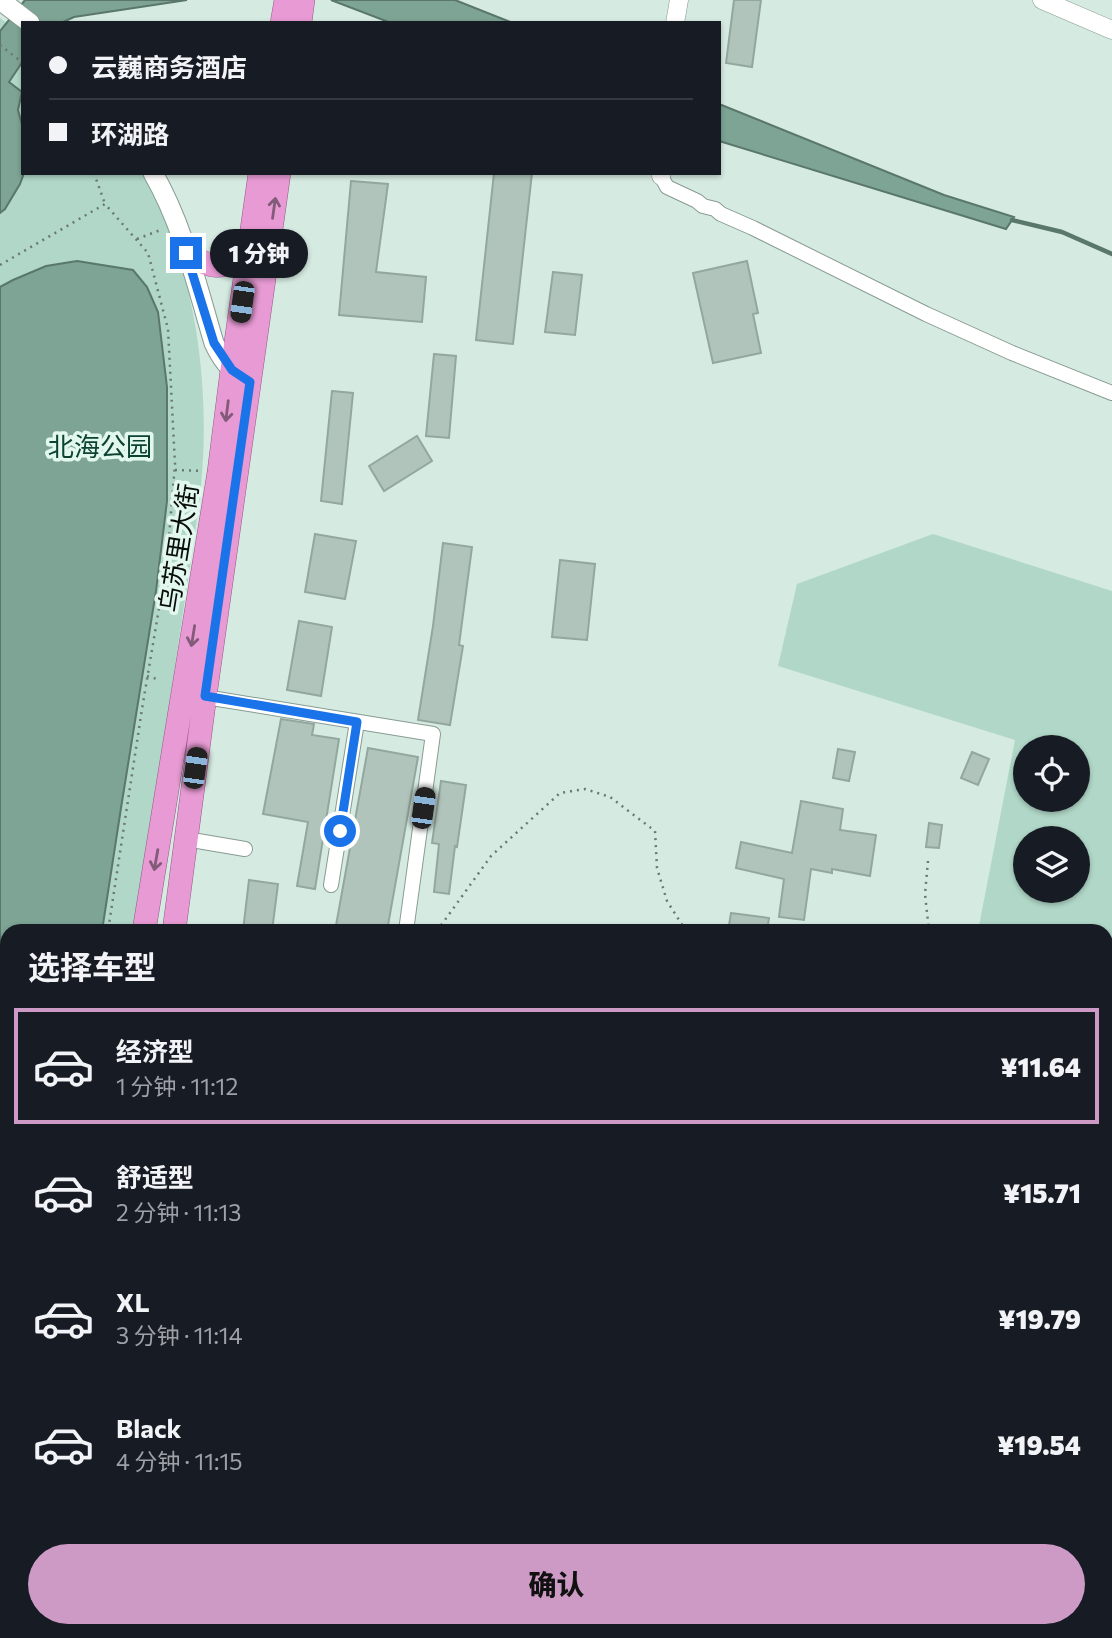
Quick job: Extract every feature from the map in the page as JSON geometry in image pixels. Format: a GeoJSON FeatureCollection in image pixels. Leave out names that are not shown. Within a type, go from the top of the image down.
{"type":"FeatureCollection","features":[{"type":"Feature","properties":{"kind":"highway"},"geometry":{"type":"LineString","coordinates":[[282,21],[286,0]]}},
{"type":"Feature","properties":{"kind":"highway"},"geometry":{"type":"LineString","coordinates":[[300,21],[303,0]]}},
{"type":"Feature","properties":{"kind":"highway","name":"乌苏里大街"},"geometry":{"type":"LineString","coordinates":[[175,924],[186,839],[194,695],[219,472],[241,376],[248,257],[260,175]]}},
{"type":"Feature","properties":{"kind":"highway","name":"乌苏里大街"},"geometry":{"type":"LineString","coordinates":[[145,924],[194,695],[241,376],[279,175]]}},
{"type":"Feature","properties":{"kind":"highway"},"geometry":{"type":"LineString","coordinates":[[186,253],[211,266],[232,264],[248,257]]}},
{"type":"Feature","properties":{"kind":"main road"},"geometry":{"type":"LineString","coordinates":[[2,1],[27,21]]}},
{"type":"Feature","properties":{"kind":"main road"},"geometry":{"type":"LineString","coordinates":[[154,175],[167,198],[214,343],[241,376]]}},
{"type":"Feature","properties":{"kind":"street"},"geometry":{"type":"LineString","coordinates":[[675,21],[679,0]]}},
{"type":"Feature","properties":{"kind":"street"},"geometry":{"type":"LineString","coordinates":[[1042,0],[1112,30]]}},
{"type":"Feature","properties":{"kind":"street"},"geometry":{"type":"LineString","coordinates":[[661,175],[667,187],[703,206],[715,209],[1012,353],[1112,393]]}},
{"type":"Feature","properties":{"kind":"street"},"geometry":{"type":"LineString","coordinates":[[194,695],[433,734],[406,924]]}},
{"type":"Feature","properties":{"kind":"street"},"geometry":{"type":"LineString","coordinates":[[331,885],[357,722]]}},
{"type":"Feature","properties":{"kind":"street"},"geometry":{"type":"LineString","coordinates":[[186,839],[245,849]]}},
{"type":"Feature","properties":{"kind":"path"},"geometry":{"type":"LineString","coordinates":[[0,45],[21,61]]}},
{"type":"Feature","properties":{"kind":"path"},"geometry":{"type":"LineString","coordinates":[[95,175],[105,204],[148,253],[168,329],[175,470],[167,561],[109,924]]}},
{"type":"Feature","properties":{"kind":"path"},"geometry":{"type":"LineString","coordinates":[[0,265],[105,204]]}},
{"type":"Feature","properties":{"kind":"path"},"geometry":{"type":"LineString","coordinates":[[137,239],[176,224]]}},
{"type":"Feature","properties":{"kind":"path"},"geometry":{"type":"LineString","coordinates":[[175,470],[219,472]]}},
{"type":"Feature","properties":{"kind":"path"},"geometry":{"type":"LineString","coordinates":[[147,676],[160,680]]}},
{"type":"Feature","properties":{"kind":"path"},"geometry":{"type":"LineString","coordinates":[[442,924],[491,856],[561,793],[585,789],[610,797],[655,831],[657,868],[667,901],[682,924]]}},
{"type":"Feature","properties":{"kind":"path"},"geometry":{"type":"LineString","coordinates":[[928,861],[925,894],[928,924]]}},
{"type":"Feature","properties":{"kind":"green space","name":"北海公园"},"geometry":{"type":"Polygon","coordinates":[[[0,18],[21,34],[21,175],[142,175],[159,208],[175,245],[195,324],[201,365],[204,446],[199,506],[138,924],[0,924],[0,18]]]}},
{"type":"Feature","properties":{"kind":"green space"},"geometry":{"type":"Polygon","coordinates":[[[933,534],[1112,591],[1112,924],[979,924],[1013,750],[1013,812],[1090,812],[1090,735],[1013,735],[1013,739],[778,666],[797,584],[933,534]]]}},
{"type":"Feature","properties":{"kind":"shaded area"},"geometry":{"type":"Polygon","coordinates":[[[25,0],[187,0],[74,17],[65,21],[21,21],[21,64],[9,82],[21,91],[18,110],[21,121],[21,175],[23,175],[5,209],[0,213],[0,31],[25,0]]]}},
{"type":"Feature","properties":{"kind":"shaded area"},"geometry":{"type":"Polygon","coordinates":[[[331,0],[455,0],[508,21],[386,21],[331,0]]]}},
{"type":"Feature","properties":{"kind":"shaded area"},"geometry":{"type":"Polygon","coordinates":[[[721,105],[944,195],[1014,217],[1006,229],[721,142],[721,105]]]}},
{"type":"Feature","properties":{"kind":"shaded area","name":"北海公园"},"geometry":{"type":"Polygon","coordinates":[[[77,261],[133,270],[147,287],[158,312],[167,387],[167,501],[156,591],[103,924],[0,924],[0,287],[46,266],[77,261]]]}},
{"type":"Feature","properties":{"kind":"building"},"geometry":{"type":"Polygon","coordinates":[[[734,0],[761,0],[752,67],[726,63],[734,0]]]}},
{"type":"Feature","properties":{"kind":"building"},"geometry":{"type":"Polygon","coordinates":[[[494,175],[532,175],[513,344],[476,340],[494,175]]]}},
{"type":"Feature","properties":{"kind":"building"},"geometry":{"type":"Polygon","coordinates":[[[351,181],[388,184],[376,272],[426,277],[422,322],[339,315],[351,181]]]}},
{"type":"Feature","properties":{"kind":"building"},"geometry":{"type":"Polygon","coordinates":[[[747,261],[758,313],[753,314],[761,353],[713,363],[693,273],[747,261]]]}},
{"type":"Feature","properties":{"kind":"building"},"geometry":{"type":"Polygon","coordinates":[[[553,272],[582,275],[575,335],[545,332],[553,272]]]}},
{"type":"Feature","properties":{"kind":"building"},"geometry":{"type":"Polygon","coordinates":[[[434,354],[456,356],[449,438],[426,436],[434,354]]]}},
{"type":"Feature","properties":{"kind":"building"},"geometry":{"type":"Polygon","coordinates":[[[332,391],[353,393],[342,504],[321,501],[332,391]]]}},
{"type":"Feature","properties":{"kind":"building"},"geometry":{"type":"Polygon","coordinates":[[[417,436],[432,461],[384,491],[369,466],[417,436]]]}},
{"type":"Feature","properties":{"kind":"building"},"geometry":{"type":"Polygon","coordinates":[[[315,534],[356,541],[345,599],[305,592],[315,534]]]}},
{"type":"Feature","properties":{"kind":"building"},"geometry":{"type":"Polygon","coordinates":[[[443,543],[472,547],[459,645],[463,646],[450,725],[418,720],[443,543]]]}},
{"type":"Feature","properties":{"kind":"building"},"geometry":{"type":"Polygon","coordinates":[[[560,560],[595,564],[587,640],[552,637],[560,560]]]}},
{"type":"Feature","properties":{"kind":"building"},"geometry":{"type":"Polygon","coordinates":[[[299,621],[332,627],[321,696],[287,690],[299,621]]]}},
{"type":"Feature","properties":{"kind":"building"},"geometry":{"type":"Polygon","coordinates":[[[281,719],[314,724],[312,735],[339,739],[315,889],[297,886],[308,822],[263,814],[281,719]]]}},
{"type":"Feature","properties":{"kind":"building"},"geometry":{"type":"Polygon","coordinates":[[[368,748],[418,757],[388,924],[336,924],[368,748]]]}},
{"type":"Feature","properties":{"kind":"building"},"geometry":{"type":"Polygon","coordinates":[[[838,749],[855,752],[849,781],[833,778],[838,749]]]}},
{"type":"Feature","properties":{"kind":"building"},"geometry":{"type":"Polygon","coordinates":[[[972,752],[989,759],[978,785],[961,778],[972,752]]]}},
{"type":"Feature","properties":{"kind":"building"},"geometry":{"type":"Polygon","coordinates":[[[441,781],[466,785],[449,894],[434,892],[439,844],[432,843],[441,781]]]}},
{"type":"Feature","properties":{"kind":"building"},"geometry":{"type":"Polygon","coordinates":[[[801,801],[843,809],[840,830],[876,835],[870,876],[832,869],[832,873],[811,869],[804,920],[779,917],[784,879],[736,868],[741,842],[792,853],[801,801]]]}},
{"type":"Feature","properties":{"kind":"building"},"geometry":{"type":"Polygon","coordinates":[[[929,823],[942,825],[939,848],[926,847],[929,823]]]}},
{"type":"Feature","properties":{"kind":"building"},"geometry":{"type":"Polygon","coordinates":[[[249,880],[278,884],[273,924],[244,924],[249,880]]]}},
{"type":"Feature","properties":{"kind":"building"},"geometry":{"type":"Polygon","coordinates":[[[731,913],[769,918],[768,924],[729,924],[731,913]]]}},
{"type":"Feature","properties":{"kind":"waterway"},"geometry":{"type":"LineString","coordinates":[[1012,220],[1062,232],[1112,254]]}},
{"type":"Feature","properties":{"kind":"route"},"geometry":{"type":"LineString","coordinates":[[186,253],[214,343],[232,370],[250,382],[205,696],[357,722],[340,831]]}}]}
